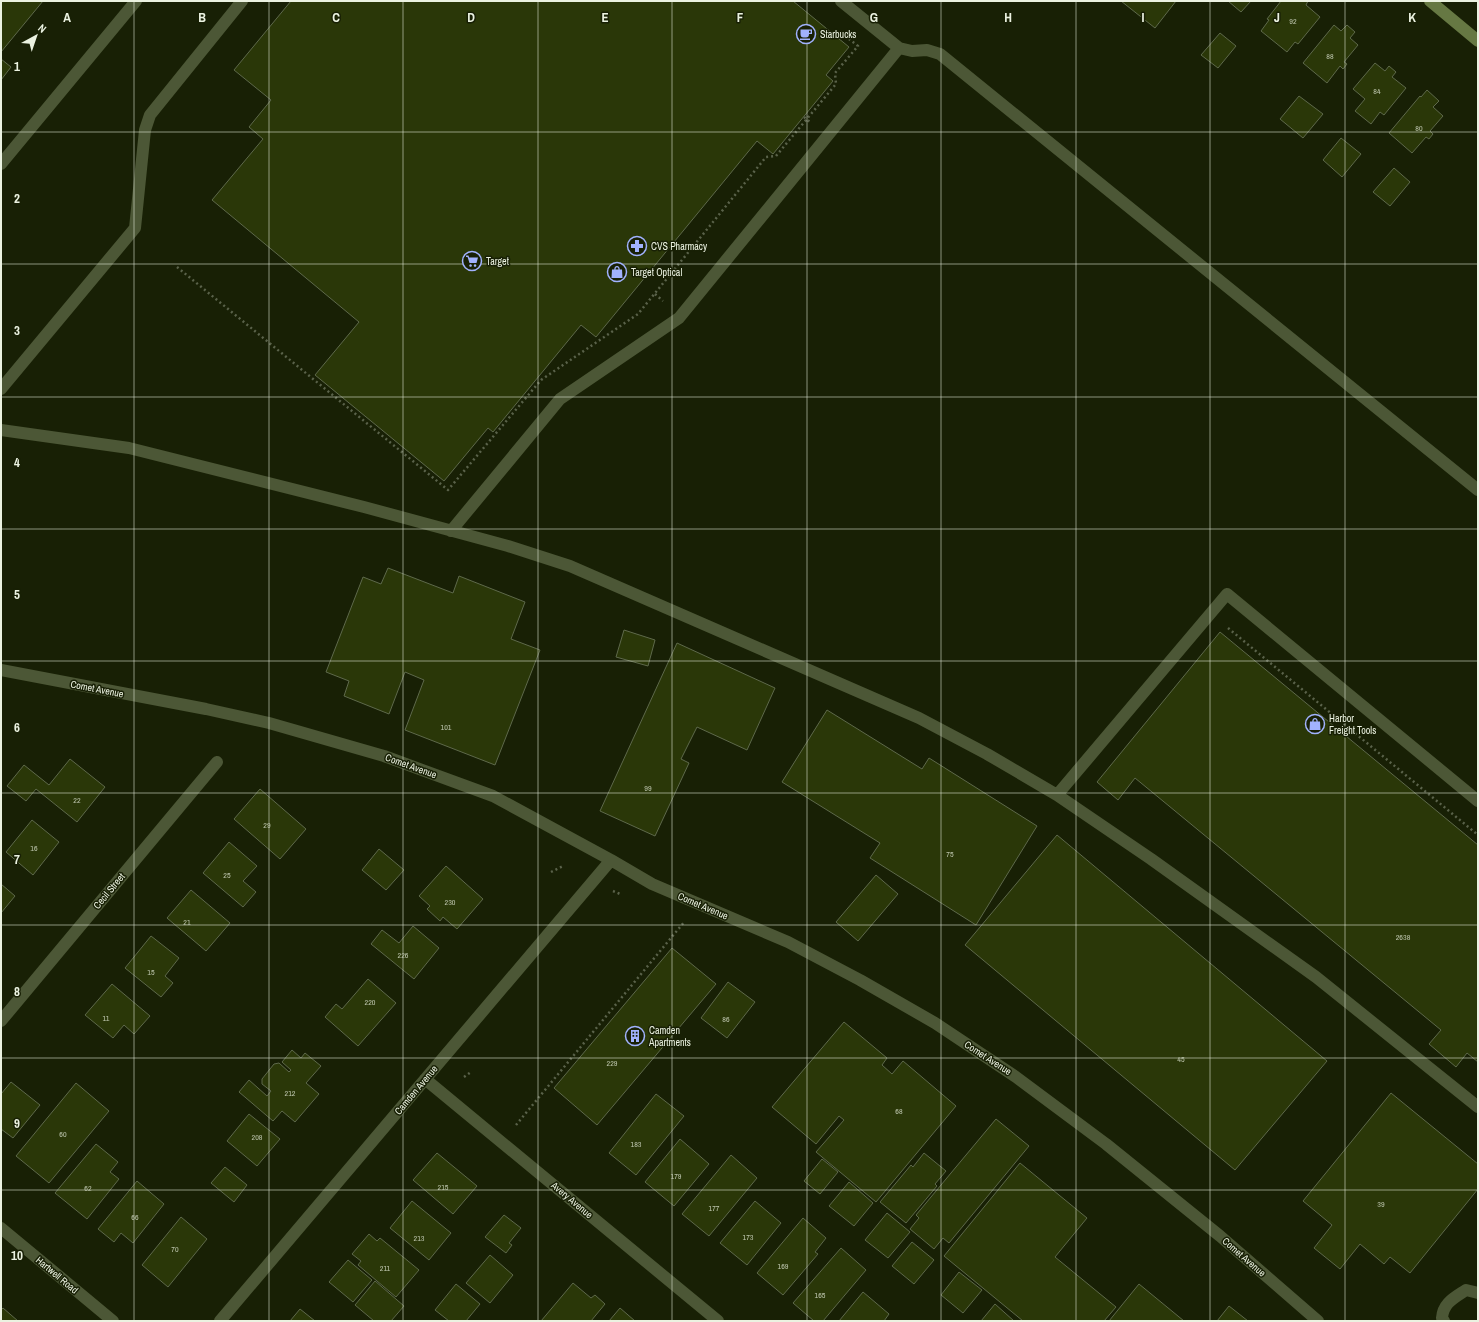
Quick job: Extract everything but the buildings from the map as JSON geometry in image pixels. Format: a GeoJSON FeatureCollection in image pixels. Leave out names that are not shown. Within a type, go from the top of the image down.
{"type":"FeatureCollection","features":[{"type":"Feature","properties":{"kind":"street"},"geometry":{"type":"LineString","coordinates":[[1,164],[136,1]]}},
{"type":"Feature","properties":{"kind":"street"},"geometry":{"type":"LineString","coordinates":[[1,388],[135,228],[145,130],[150,115],[242,1]]}},
{"type":"Feature","properties":{"kind":"street"},"geometry":{"type":"LineString","coordinates":[[841,1],[899,48],[912,51],[927,50],[940,54],[1478,490]]}},
{"type":"Feature","properties":{"kind":"street"},"geometry":{"type":"LineString","coordinates":[[1430,1],[1478,41]]}},
{"type":"Feature","properties":{"kind":"street"},"geometry":{"type":"LineString","coordinates":[[451,531],[560,399],[678,318],[899,48]]}},
{"type":"Feature","properties":{"kind":"street"},"geometry":{"type":"LineString","coordinates":[[1,430],[130,448],[364,507],[508,546],[570,566],[919,718],[987,754],[1057,795],[1151,859],[1316,977],[1478,1107]]}},
{"type":"Feature","properties":{"kind":"street"},"geometry":{"type":"LineString","coordinates":[[1057,795],[1227,594],[1478,801]]}},
{"type":"Feature","properties":{"kind":"street","name":"Comet Avenue"},"geometry":{"type":"LineString","coordinates":[[1,670],[206,709],[270,723],[384,756],[493,796],[652,884],[788,942],[860,980],[935,1024],[1016,1077],[1106,1144],[1220,1236],[1318,1321]]}},
{"type":"Feature","properties":{"kind":"street","name":"Cecil Street"},"geometry":{"type":"LineString","coordinates":[[1,1021],[217,762]]}},
{"type":"Feature","properties":{"kind":"street","name":"Camden Avenue"},"geometry":{"type":"LineString","coordinates":[[220,1321],[611,860]]}},
{"type":"Feature","properties":{"kind":"street","name":"Avery Avenue"},"geometry":{"type":"LineString","coordinates":[[425,1079],[718,1321]]}},
{"type":"Feature","properties":{"kind":"street","name":"Hartwell Road"},"geometry":{"type":"LineString","coordinates":[[1,1228],[113,1321]]}},
{"type":"Feature","properties":{"kind":"street"},"geometry":{"type":"LineString","coordinates":[[1444,1321],[1442,1318],[1442,1310],[1449,1302],[1466,1290],[1478,1293]]}},
{"type":"Feature","properties":{"kind":"path"},"geometry":{"type":"LineString","coordinates":[[177,267],[448,490],[541,380],[638,314],[766,157],[776,156],[836,84],[835,73],[858,46],[849,39]]}},
{"type":"Feature","properties":{"kind":"path"},"geometry":{"type":"LineString","coordinates":[[804,117],[810,122]]}},
{"type":"Feature","properties":{"kind":"path"},"geometry":{"type":"LineString","coordinates":[[655,294],[663,301]]}},
{"type":"Feature","properties":{"kind":"path"},"geometry":{"type":"LineString","coordinates":[[1225,625],[1478,835]]}},
{"type":"Feature","properties":{"kind":"path"},"geometry":{"type":"LineString","coordinates":[[551,872],[563,866]]}},
{"type":"Feature","properties":{"kind":"path"},"geometry":{"type":"LineString","coordinates":[[518,1123],[687,919]]}},
{"type":"Feature","properties":{"kind":"path"},"geometry":{"type":"LineString","coordinates":[[464,1077],[471,1072]]}},
{"type":"Feature","properties":{"kind":"place","name":"Starbucks"},"geometry":{"type":"Point","coordinates":[806,34]}},
{"type":"Feature","properties":{"kind":"place","name":"CVS Pharmacy"},"geometry":{"type":"Point","coordinates":[637,246]}},
{"type":"Feature","properties":{"kind":"place","name":"Target"},"geometry":{"type":"Point","coordinates":[472,261]}},
{"type":"Feature","properties":{"kind":"place","name":"Target Optical"},"geometry":{"type":"Point","coordinates":[617,272]}},
{"type":"Feature","properties":{"kind":"place","name":"Harbor Freight Tools"},"geometry":{"type":"Point","coordinates":[1315,724]}},
{"type":"Feature","properties":{"kind":"place","name":"Camden Apartments"},"geometry":{"type":"Point","coordinates":[635,1036]}}]}
